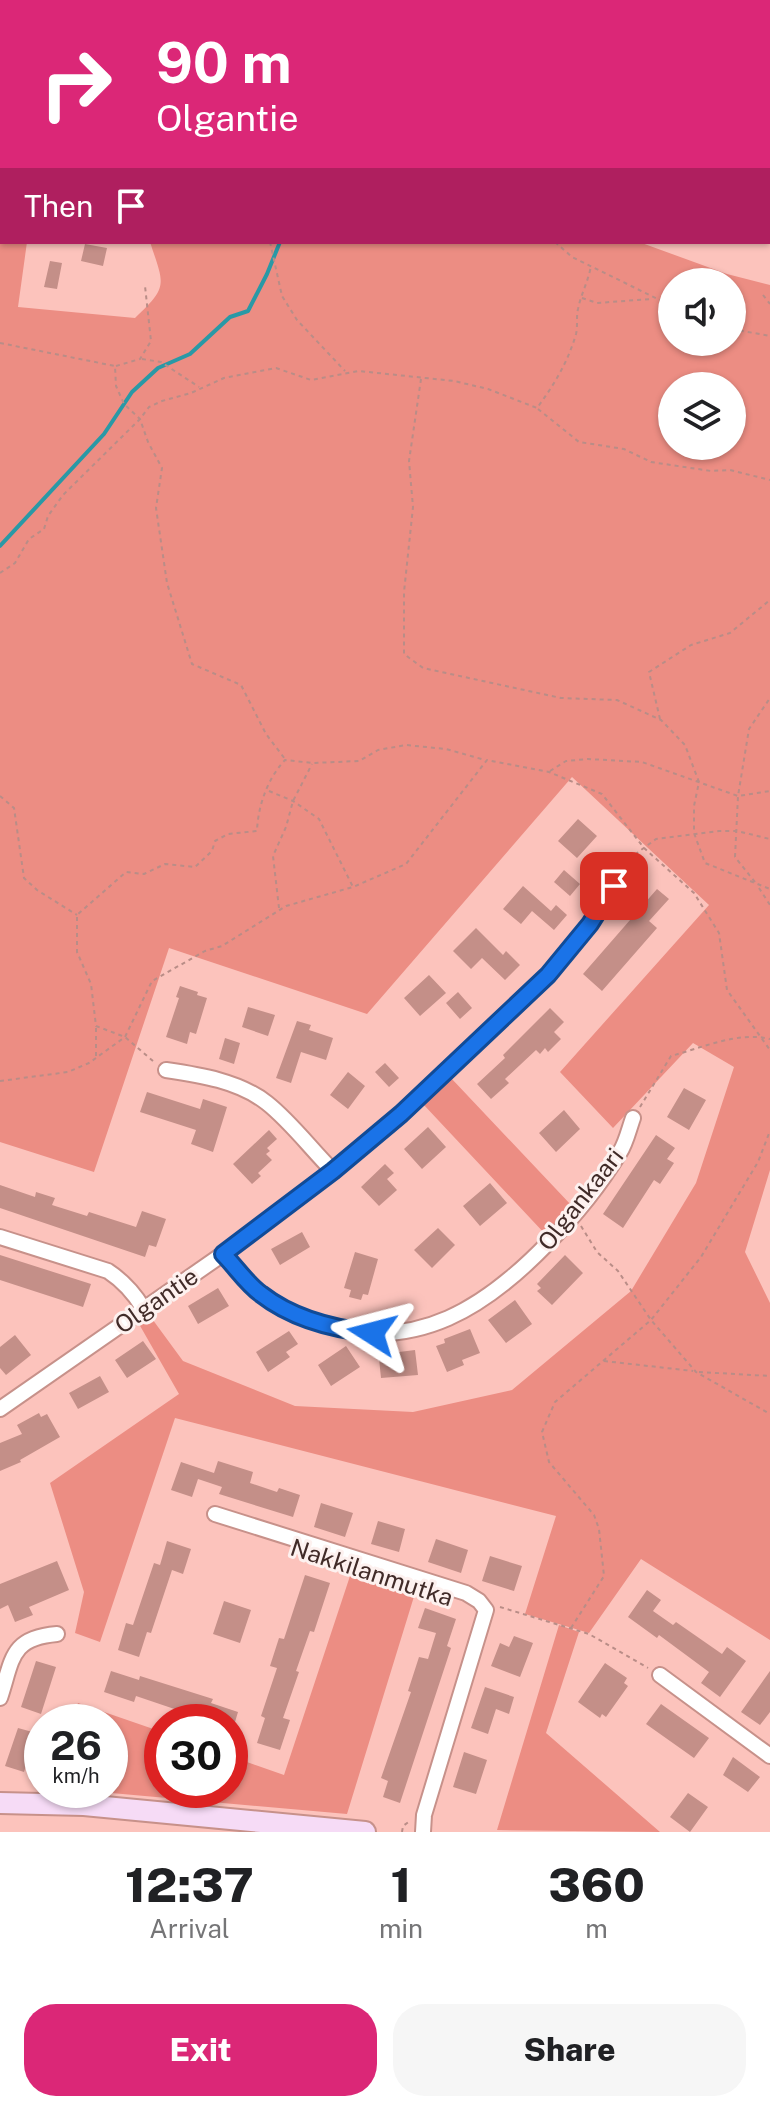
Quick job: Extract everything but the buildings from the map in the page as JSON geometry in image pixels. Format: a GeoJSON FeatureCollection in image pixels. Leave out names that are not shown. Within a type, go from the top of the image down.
{"type":"FeatureCollection","features":[{"type":"Feature","properties":{"kind":"street","name":"Olgantie"},"geometry":{"type":"LineString","coordinates":[[0,1409],[223,1254],[333,1171],[401,1114],[548,975],[590,924],[614,886]]}},
{"type":"Feature","properties":{"kind":"street"},"geometry":{"type":"LineString","coordinates":[[166,1070],[200,1075],[244,1089],[267,1103],[333,1171]]}},
{"type":"Feature","properties":{"kind":"street","name":"Olgankaari"},"geometry":{"type":"LineString","coordinates":[[223,1254],[261,1294],[285,1310],[343,1330],[372,1333],[434,1325],[467,1311],[513,1277],[575,1214],[622,1150],[633,1118]]}},
{"type":"Feature","properties":{"kind":"street"},"geometry":{"type":"LineString","coordinates":[[0,1237],[108,1271],[135,1295],[143,1308]]}},
{"type":"Feature","properties":{"kind":"street","name":"Nakkilanmutka"},"geometry":{"type":"LineString","coordinates":[[215,1514],[466,1593],[486,1610],[424,1815],[423,1832]]}},
{"type":"Feature","properties":{"kind":"street"},"geometry":{"type":"LineString","coordinates":[[0,1698],[20,1645],[28,1639],[57,1634]]}},
{"type":"Feature","properties":{"kind":"street"},"geometry":{"type":"LineString","coordinates":[[660,1675],[770,1756]]}},
{"type":"Feature","properties":{"kind":"street"},"geometry":{"type":"LineString","coordinates":[[0,1803],[84,1805],[365,1832]]}},
{"type":"Feature","properties":{"kind":"path"},"geometry":{"type":"LineString","coordinates":[[270,244],[282,296],[297,320],[346,372]]}},
{"type":"Feature","properties":{"kind":"path"},"geometry":{"type":"LineString","coordinates":[[557,244],[572,257],[658,301]]}},
{"type":"Feature","properties":{"kind":"path"},"geometry":{"type":"LineString","coordinates":[[537,408],[556,382],[577,332],[577,312],[591,266]]}},
{"type":"Feature","properties":{"kind":"path"},"geometry":{"type":"LineString","coordinates":[[140,359],[151,341],[145,286]]}},
{"type":"Feature","properties":{"kind":"path"},"geometry":{"type":"LineString","coordinates":[[763,295],[770,304]]}},
{"type":"Feature","properties":{"kind":"path"},"geometry":{"type":"LineString","coordinates":[[581,298],[597,303],[654,299]]}},
{"type":"Feature","properties":{"kind":"path"},"geometry":{"type":"LineString","coordinates":[[746,332],[770,336]]}},
{"type":"Feature","properties":{"kind":"path"},"geometry":{"type":"LineString","coordinates":[[0,343],[115,366],[140,359],[161,362],[201,388]]}},
{"type":"Feature","properties":{"kind":"path"},"geometry":{"type":"LineString","coordinates":[[115,366],[116,386],[124,404],[140,419],[162,468],[156,508],[167,583],[192,664],[241,685],[266,734],[285,760],[313,763],[359,761],[378,750],[406,745],[446,749],[549,772],[602,794],[644,848],[694,893],[719,933],[727,990],[770,1050]]}},
{"type":"Feature","properties":{"kind":"path"},"geometry":{"type":"LineString","coordinates":[[0,573],[15,563],[29,539],[44,529],[48,516],[63,495],[149,407],[224,378],[276,368],[311,380],[346,372],[454,381],[488,389],[537,408],[579,442],[624,449],[651,462],[711,471],[730,470],[770,480]]}},
{"type":"Feature","properties":{"kind":"path"},"geometry":{"type":"LineString","coordinates":[[421,378],[409,461],[413,507],[404,592],[404,654],[423,668],[561,698],[617,700],[661,720],[685,745],[699,782],[694,806],[694,833],[705,863],[770,889]]}},
{"type":"Feature","properties":{"kind":"path"},"geometry":{"type":"LineString","coordinates":[[661,720],[649,672],[691,645],[730,633],[770,600]]}},
{"type":"Feature","properties":{"kind":"path"},"geometry":{"type":"LineString","coordinates":[[770,699],[749,729],[738,796],[735,857],[770,905]]}},
{"type":"Feature","properties":{"kind":"path"},"geometry":{"type":"LineString","coordinates":[[96,1058],[91,984],[77,952],[77,915],[126,872],[144,874],[165,864],[195,867],[212,851],[215,841],[228,834],[257,831],[258,809],[269,791],[272,774],[285,760]]}},
{"type":"Feature","properties":{"kind":"path"},"geometry":{"type":"LineString","coordinates":[[0,1081],[68,1072],[96,1058],[125,1037],[152,981],[205,951],[222,946],[280,910],[353,887],[406,864],[487,760]]}},
{"type":"Feature","properties":{"kind":"path"},"geometry":{"type":"LineString","coordinates":[[549,772],[566,761],[642,762],[738,796],[770,791]]}},
{"type":"Feature","properties":{"kind":"path"},"geometry":{"type":"LineString","coordinates":[[280,910],[273,856],[293,801],[313,763]]}},
{"type":"Feature","properties":{"kind":"path"},"geometry":{"type":"LineString","coordinates":[[269,791],[293,801],[319,819],[353,887]]}},
{"type":"Feature","properties":{"kind":"path"},"geometry":{"type":"LineString","coordinates":[[0,796],[14,808],[24,878],[77,915]]}},
{"type":"Feature","properties":{"kind":"path"},"geometry":{"type":"LineString","coordinates":[[614,886],[637,853],[656,839],[737,831],[770,839]]}},
{"type":"Feature","properties":{"kind":"path"},"geometry":{"type":"LineString","coordinates":[[96,1026],[125,1037],[166,1070]]}},
{"type":"Feature","properties":{"kind":"path"},"geometry":{"type":"LineString","coordinates":[[633,1118],[671,1056],[721,1042],[758,1036],[770,1039]]}},
{"type":"Feature","properties":{"kind":"path"},"geometry":{"type":"LineString","coordinates":[[571,1628],[604,1576],[599,1529],[594,1515],[549,1462],[542,1432],[555,1402],[651,1320],[701,1257],[758,1162],[770,1131]]}},
{"type":"Feature","properties":{"kind":"path"},"geometry":{"type":"LineString","coordinates":[[575,1214],[597,1252],[618,1271],[651,1320],[696,1372],[770,1414]]}},
{"type":"Feature","properties":{"kind":"path"},"geometry":{"type":"LineString","coordinates":[[603,1361],[696,1372],[770,1376]]}},
{"type":"Feature","properties":{"kind":"path"},"geometry":{"type":"LineString","coordinates":[[498,1606],[589,1634],[660,1675]]}},
{"type":"Feature","properties":{"kind":"path"},"geometry":{"type":"LineString","coordinates":[[402,1832],[403,1826],[414,1817]]}},
{"type":"Feature","properties":{"kind":"shaded area"},"geometry":{"type":"Polygon","coordinates":[[[0,244],[27,244],[18,307],[135,318],[154,299],[160,284],[151,244],[644,244],[710,268],[658,268],[658,356],[746,356],[746,279],[770,285],[770,1170],[745,1252],[770,1303],[770,1640],[641,1559],[589,1633],[525,1614],[556,1516],[175,1418],[100,1642],[75,1633],[84,1592],[50,1483],[179,1394],[139,1324],[150,1316],[183,1361],[295,1406],[413,1412],[512,1390],[631,1291],[696,1183],[734,1067],[693,1043],[613,1128],[560,1072],[709,905],[572,777],[367,1014],[169,948],[94,1172],[0,1142],[0,244]]]}},
{"type":"Feature","properties":{"kind":"shaded area"},"geometry":{"type":"Polygon","coordinates":[[[451,1078],[572,1206],[546,1235],[423,1104],[451,1078]]]}},
{"type":"Feature","properties":{"kind":"shaded area"},"geometry":{"type":"Polygon","coordinates":[[[352,1570],[416,1590],[347,1814],[248,1805],[248,1762],[284,1775],[352,1570]]]}},
{"type":"Feature","properties":{"kind":"shaded area"},"geometry":{"type":"Polygon","coordinates":[[[559,1625],[579,1632],[546,1733],[660,1832],[497,1830],[559,1625]]]}},
{"type":"Feature","properties":{"kind":"shaded area"},"geometry":{"type":"Polygon","coordinates":[[[128,1720],[144,1726],[144,1796],[128,1794],[128,1720]]]}},
{"type":"Feature","properties":{"kind":"waterway"},"geometry":{"type":"LineString","coordinates":[[0,546],[104,434],[132,392],[158,368],[190,354],[230,317],[248,311],[279,244]]}},
{"type":"Feature","properties":{"kind":"route"},"geometry":{"type":"LineString","coordinates":[[372,1333],[343,1330],[285,1310],[261,1294],[223,1254],[333,1171],[401,1114],[548,975],[590,924],[614,886]]}}]}
